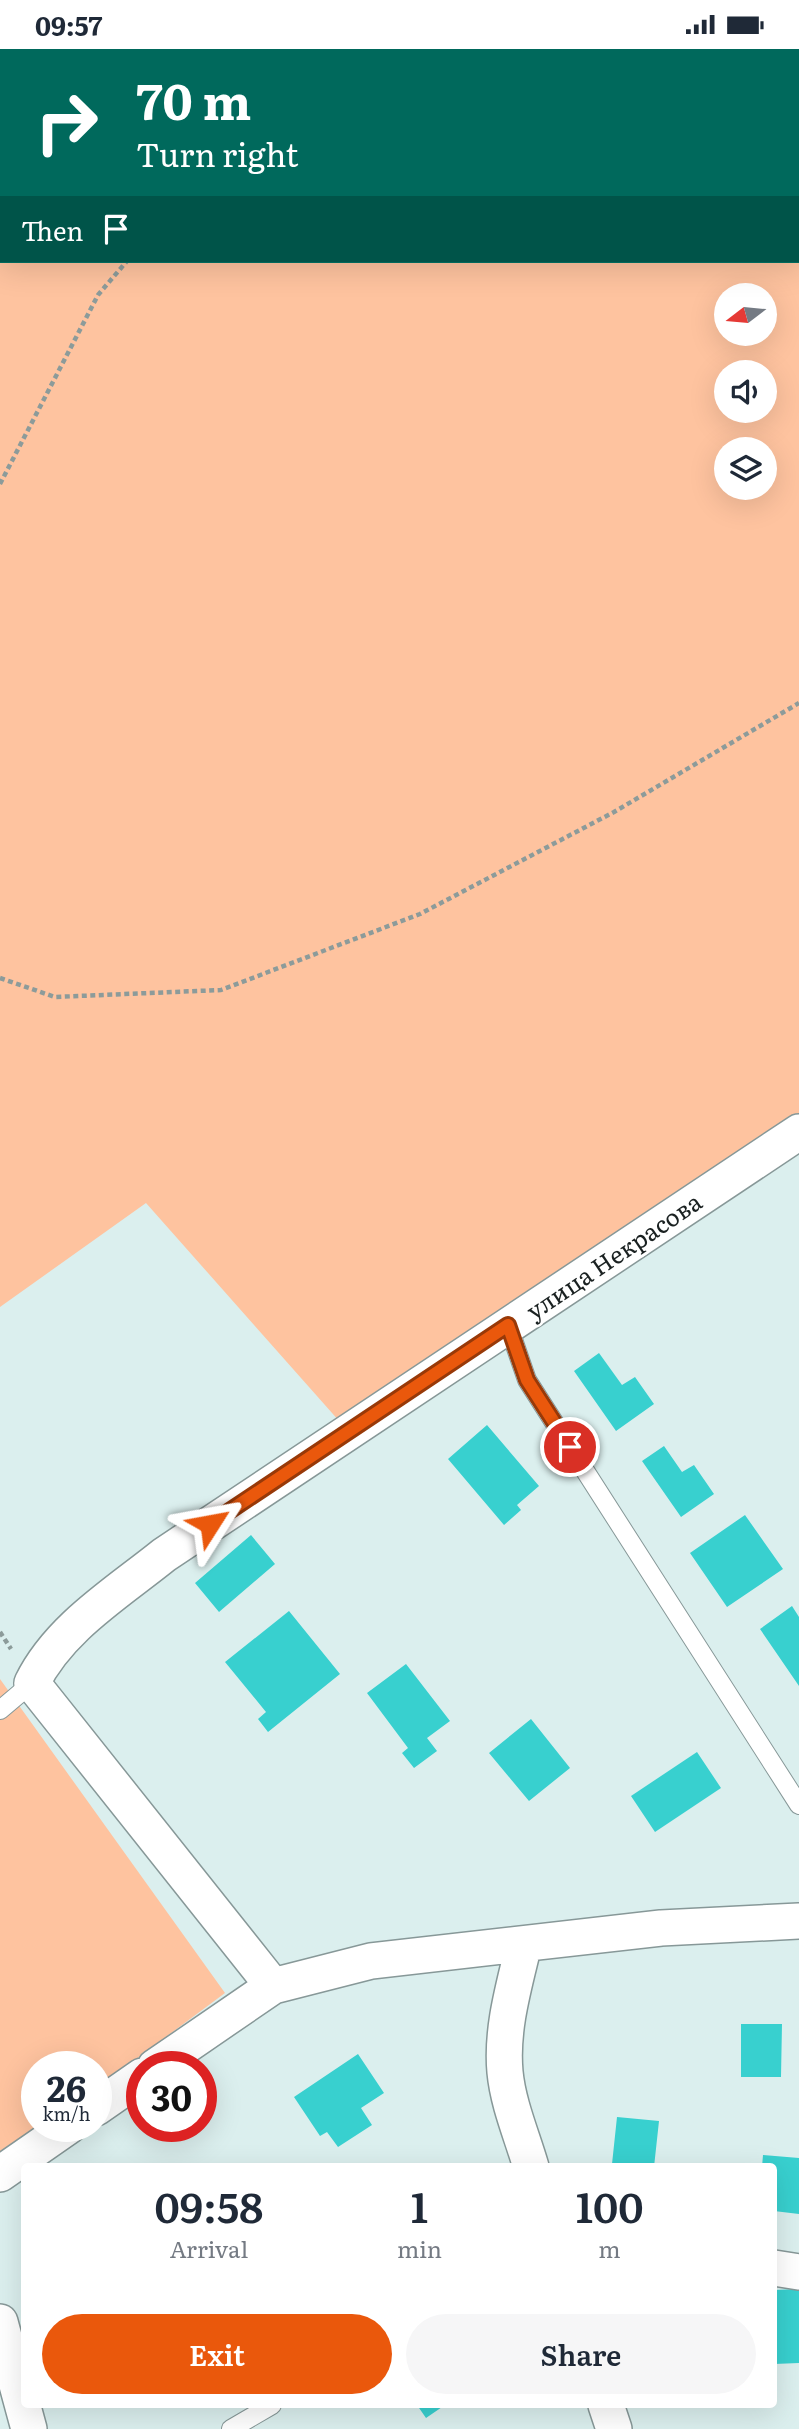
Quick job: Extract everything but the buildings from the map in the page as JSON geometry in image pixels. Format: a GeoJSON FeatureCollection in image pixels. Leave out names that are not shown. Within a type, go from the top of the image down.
{"type":"FeatureCollection","features":[{"type":"Feature","properties":{"kind":"street","name":"улица Некрасова"},"geometry":{"type":"LineString","coordinates":[[32,1683],[42,1662],[58,1643],[164,1555],[799,1132]]}},
{"type":"Feature","properties":{"kind":"street"},"geometry":{"type":"LineString","coordinates":[[32,1683],[273,1986]]}},
{"type":"Feature","properties":{"kind":"street"},"geometry":{"type":"LineString","coordinates":[[178,2051],[273,1986],[371,1961],[661,1928],[799,1921]]}},
{"type":"Feature","properties":{"kind":"street"},"geometry":{"type":"LineString","coordinates":[[524,1944],[508,2014],[505,2073],[511,2103],[530,2163]]}},
{"type":"Feature","properties":{"kind":"street"},"geometry":{"type":"LineString","coordinates":[[0,2174],[46,2142]]}},
{"type":"Feature","properties":{"kind":"street"},"geometry":{"type":"LineString","coordinates":[[777,2268],[799,2272]]}},
{"type":"Feature","properties":{"kind":"street"},"geometry":{"type":"LineString","coordinates":[[0,2322],[21,2399]]}},
{"type":"Feature","properties":{"kind":"street"},"geometry":{"type":"LineString","coordinates":[[23,2408],[29,2429]]}},
{"type":"Feature","properties":{"kind":"street"},"geometry":{"type":"LineString","coordinates":[[607,2408],[614,2429]]}},
{"type":"Feature","properties":{"kind":"lane"},"geometry":{"type":"LineString","coordinates":[[508,1325],[527,1380],[799,1805]]}},
{"type":"Feature","properties":{"kind":"lane"},"geometry":{"type":"LineString","coordinates":[[0,1710],[32,1683]]}},
{"type":"Feature","properties":{"kind":"lane"},"geometry":{"type":"LineString","coordinates":[[230,2429],[267,2408]]}},
{"type":"Feature","properties":{"kind":"path"},"geometry":{"type":"LineString","coordinates":[[0,484],[98,295],[125,263]]}},
{"type":"Feature","properties":{"kind":"path"},"geometry":{"type":"LineString","coordinates":[[0,978],[55,997],[221,990],[420,914],[614,812],[799,703]]}},
{"type":"Feature","properties":{"kind":"shaded area"},"geometry":{"type":"Polygon","coordinates":[[[0,263],[799,263],[799,1115],[348,1431],[146,1203],[0,1307],[0,263]]]}},
{"type":"Feature","properties":{"kind":"shaded area"},"geometry":{"type":"Polygon","coordinates":[[[0,1679],[225,1993],[147,2051],[126,2051],[126,2067],[112,2077],[112,2051],[21,2051],[21,2142],[24,2142],[0,2160],[0,1679]]]}},
{"type":"Feature","properties":{"kind":"route"},"geometry":{"type":"LineString","coordinates":[[210,1524],[508,1325],[527,1380],[570,1447]]}}]}
